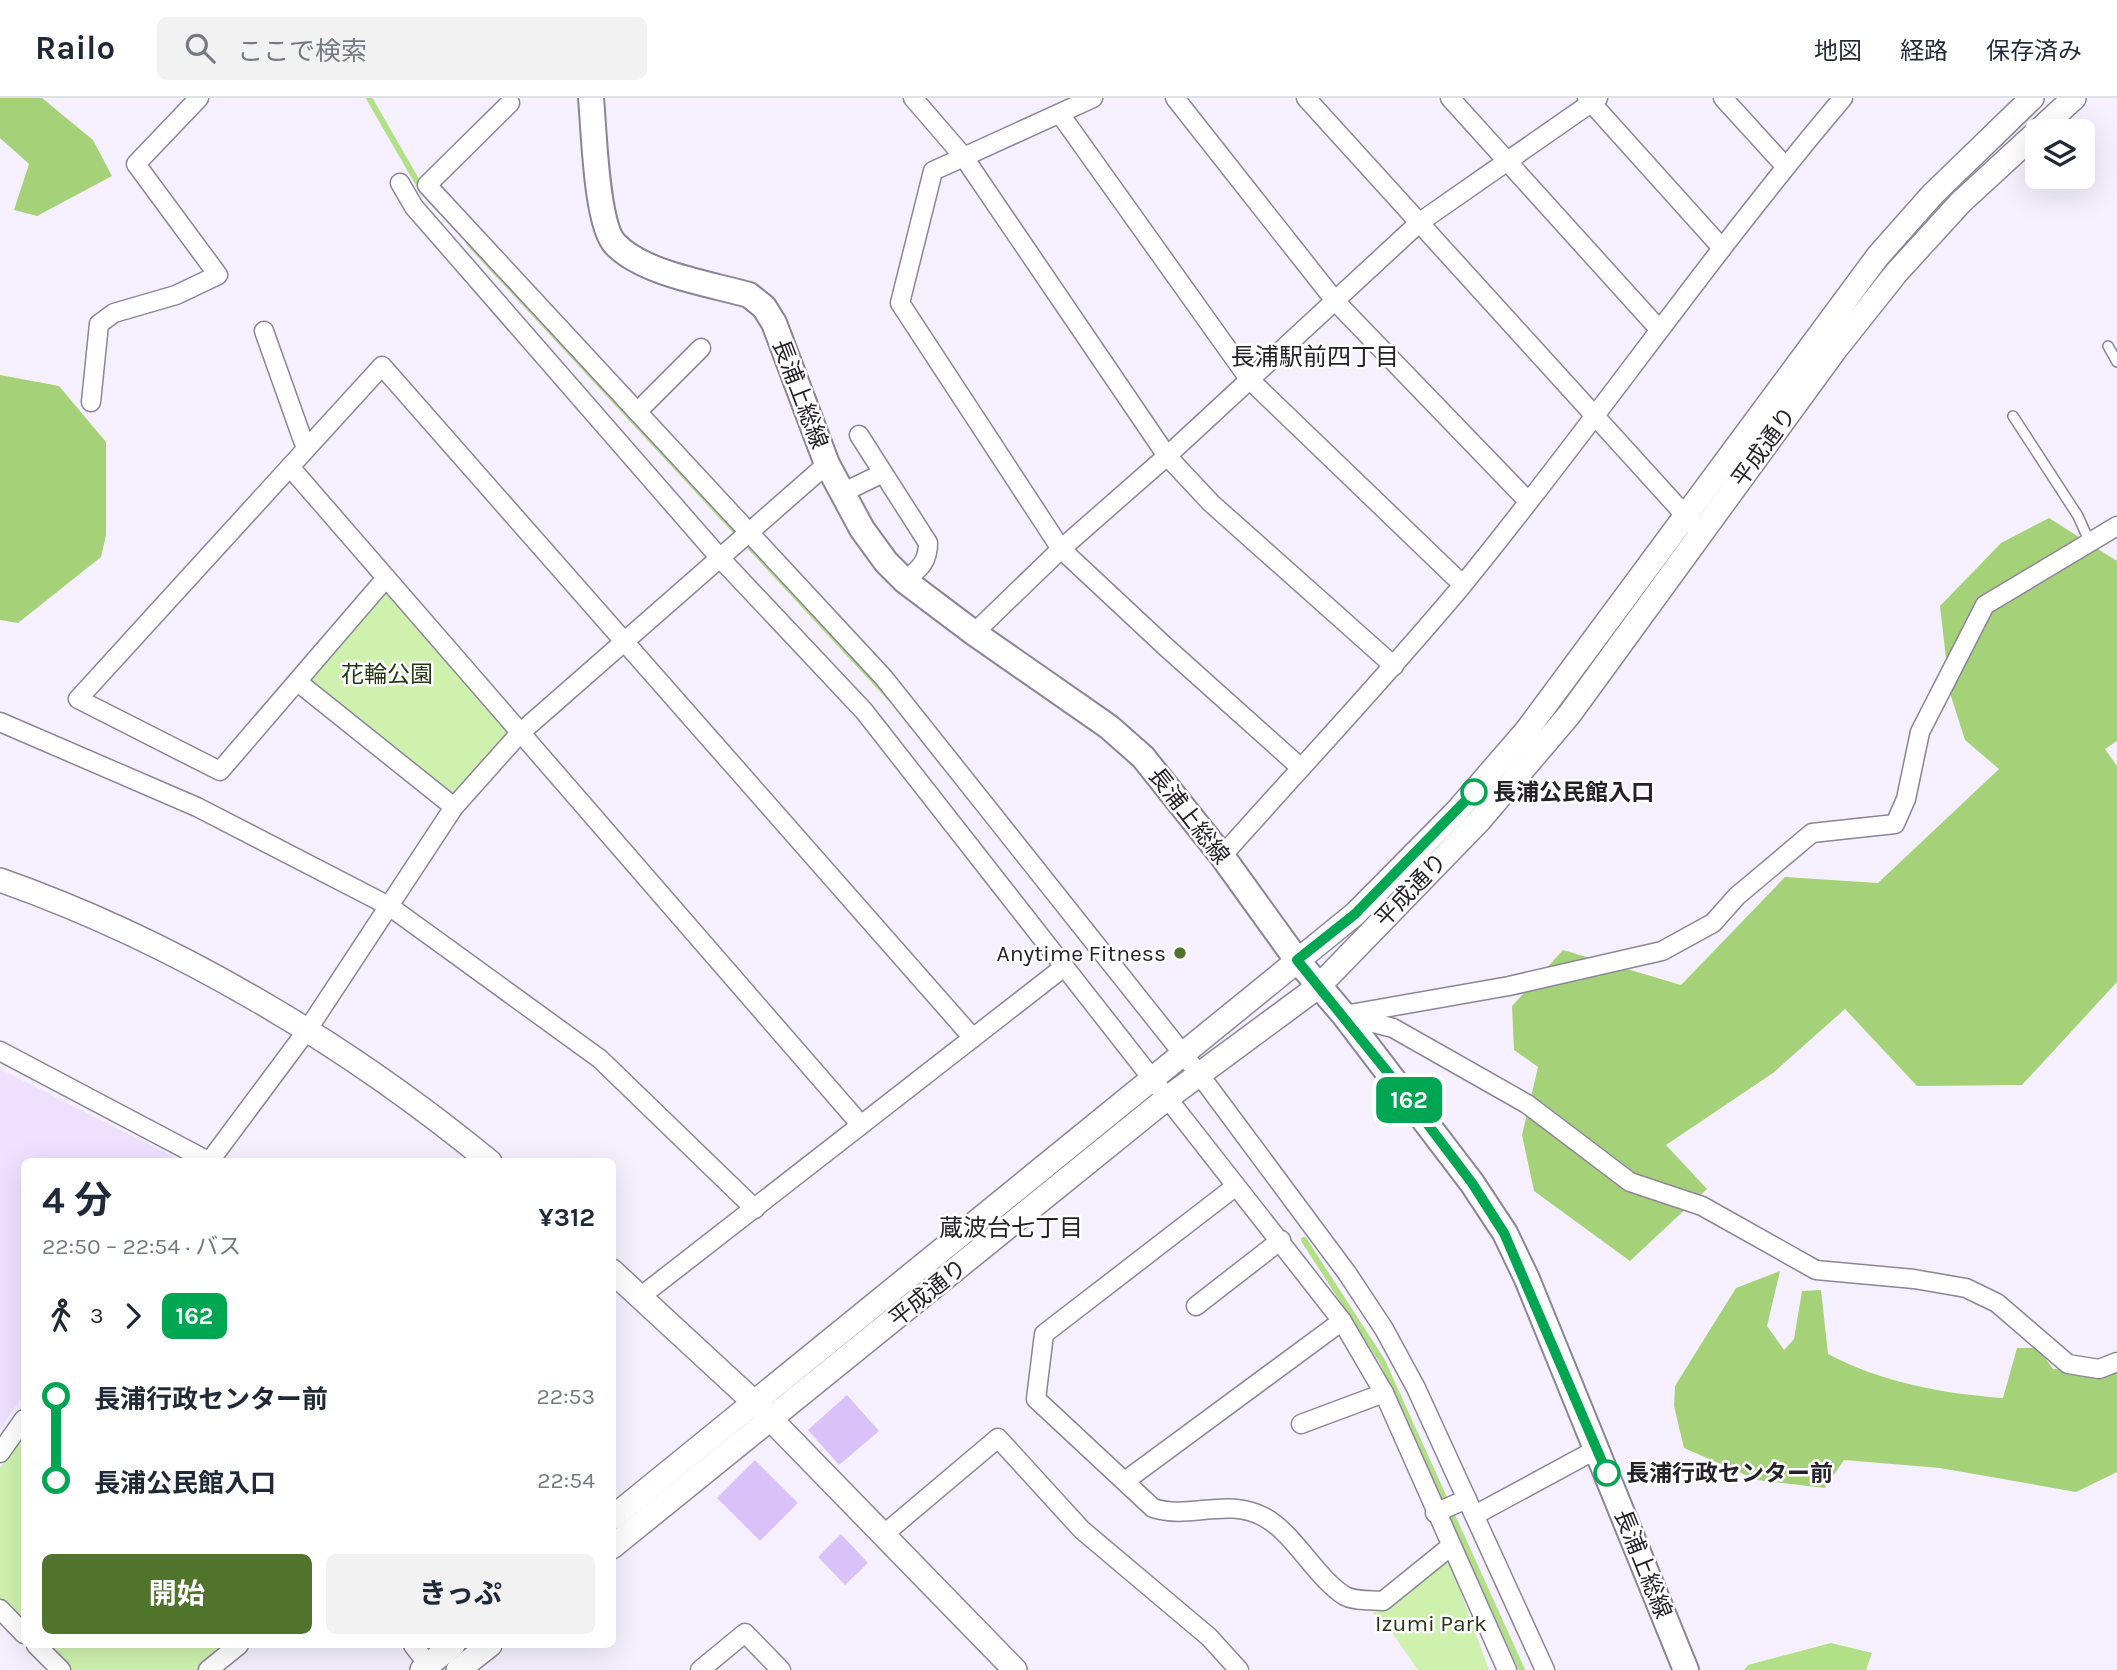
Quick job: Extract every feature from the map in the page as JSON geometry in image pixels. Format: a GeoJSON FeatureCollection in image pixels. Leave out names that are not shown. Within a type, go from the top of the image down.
{"type":"FeatureCollection","features":[{"type":"Feature","properties":{"kind":"main road","name":"長浦上総線"},"geometry":{"type":"LineString","coordinates":[[591,98],[603,220],[614,243],[633,259],[750,295],[764,307],[774,323],[827,464],[842,493],[886,562],[905,581],[974,633],[1109,727],[1143,757],[1222,856],[1297,960],[1344,1015],[1472,1183],[1504,1233],[1597,1449],[1686,1670]]}},
{"type":"Feature","properties":{"kind":"street"},"geometry":{"type":"LineString","coordinates":[[91,402],[99,324],[114,313],[176,295],[218,275],[136,164],[199,98]]}},
{"type":"Feature","properties":{"kind":"street"},"geometry":{"type":"LineString","coordinates":[[913,98],[963,156],[1167,456],[1211,503],[1394,666]]}},
{"type":"Feature","properties":{"kind":"street"},"geometry":{"type":"LineString","coordinates":[[1093,98],[933,171],[900,303],[1061,549],[1301,768]]}},
{"type":"Feature","properties":{"kind":"street"},"geometry":{"type":"LineString","coordinates":[[1175,98],[1336,302],[1527,500]]}},
{"type":"Feature","properties":{"kind":"street"},"geometry":{"type":"LineString","coordinates":[[1306,98],[1594,413],[1684,517],[1702,532]]}},
{"type":"Feature","properties":{"kind":"street"},"geometry":{"type":"LineString","coordinates":[[1450,98],[1658,328]]}},
{"type":"Feature","properties":{"kind":"street"},"geometry":{"type":"LineString","coordinates":[[1723,98],[1785,166]]}},
{"type":"Feature","properties":{"kind":"street"},"geometry":{"type":"LineString","coordinates":[[1222,856],[1394,666],[1462,584],[1785,166],[1843,98]]}},
{"type":"Feature","properties":{"kind":"street","name":"平成通り"},"geometry":{"type":"LineString","coordinates":[[616,1543],[764,1412],[1159,1090],[1183,1055],[1355,914],[1457,811],[1566,681],[1878,256],[1933,194],[2032,98]]}},
{"type":"Feature","properties":{"kind":"street","name":"平成通り"},"geometry":{"type":"LineString","coordinates":[[1159,1090],[1199,1074],[1319,986],[1479,821],[1569,715],[1835,350],[1897,272],[1961,202],[2074,98]]}},
{"type":"Feature","properties":{"kind":"street"},"geometry":{"type":"LineString","coordinates":[[974,633],[1061,549],[1167,456],[1420,222],[1508,163],[1592,100],[1722,248]]}},
{"type":"Feature","properties":{"kind":"street"},"geometry":{"type":"LineString","coordinates":[[510,103],[427,186],[884,678],[1199,1074],[1347,1273],[1384,1329],[1416,1388],[1545,1670]]}},
{"type":"Feature","properties":{"kind":"street"},"geometry":{"type":"LineString","coordinates":[[1060,114],[1249,379],[1462,584]]}},
{"type":"Feature","properties":{"kind":"street"},"geometry":{"type":"LineString","coordinates":[[400,183],[414,206],[719,557],[864,712],[1342,1321],[1384,1393],[1507,1670]]}},
{"type":"Feature","properties":{"kind":"street"},"geometry":{"type":"LineString","coordinates":[[264,331],[306,449]]}},
{"type":"Feature","properties":{"kind":"street"},"geometry":{"type":"LineString","coordinates":[[637,411],[701,348]]}},
{"type":"Feature","properties":{"kind":"street"},"geometry":{"type":"LineString","coordinates":[[386,578],[299,683],[220,771],[78,699],[383,366],[973,1038]]}},
{"type":"Feature","properties":{"kind":"street"},"geometry":{"type":"LineString","coordinates":[[859,435],[928,542],[928,556],[924,564],[905,581]]}},
{"type":"Feature","properties":{"kind":"street"},"geometry":{"type":"LineString","coordinates":[[212,1158],[308,1029],[454,807],[520,733],[827,464]]}},
{"type":"Feature","properties":{"kind":"street"},"geometry":{"type":"LineString","coordinates":[[290,467],[861,1125]]}},
{"type":"Feature","properties":{"kind":"street"},"geometry":{"type":"LineString","coordinates":[[842,493],[883,473]]}},
{"type":"Feature","properties":{"kind":"street"},"geometry":{"type":"LineString","coordinates":[[1344,1015],[1509,986],[1662,951],[1713,923],[1737,896],[1812,833],[1895,824],[1906,799],[1920,732],[1986,605],[2117,526]]}},
{"type":"Feature","properties":{"kind":"street"},"geometry":{"type":"LineString","coordinates":[[299,683],[454,807]]}},
{"type":"Feature","properties":{"kind":"street"},"geometry":{"type":"LineString","coordinates":[[0,722],[197,807],[389,906],[600,1059],[755,1209]]}},
{"type":"Feature","properties":{"kind":"street"},"geometry":{"type":"LineString","coordinates":[[0,880],[200,968],[308,1029],[485,1158]]}},
{"type":"Feature","properties":{"kind":"street"},"geometry":{"type":"LineString","coordinates":[[640,1297],[1064,967]]}},
{"type":"Feature","properties":{"kind":"street"},"geometry":{"type":"LineString","coordinates":[[1344,1015],[1393,1028],[1527,1104],[1630,1182],[1702,1206],[1816,1270],[1914,1279],[1966,1288],[1997,1303],[2068,1364],[2099,1369],[2117,1362]]}},
{"type":"Feature","properties":{"kind":"street"},"geometry":{"type":"LineString","coordinates":[[0,1051],[201,1158]]}},
{"type":"Feature","properties":{"kind":"street"},"geometry":{"type":"LineString","coordinates":[[1236,1186],[1044,1335],[1036,1399],[1153,1508],[1164,1512],[1222,1507],[1244,1509],[1266,1518],[1346,1597],[1383,1601],[1451,1546]]}},
{"type":"Feature","properties":{"kind":"street"},"geometry":{"type":"LineString","coordinates":[[1196,1306],[1281,1240]]}},
{"type":"Feature","properties":{"kind":"street"},"geometry":{"type":"LineString","coordinates":[[616,1274],[764,1412],[1015,1670]]}},
{"type":"Feature","properties":{"kind":"street"},"geometry":{"type":"LineString","coordinates":[[1125,1481],[1342,1321]]}},
{"type":"Feature","properties":{"kind":"street"},"geometry":{"type":"LineString","coordinates":[[1301,1424],[1384,1393]]}},
{"type":"Feature","properties":{"kind":"street","name":"平成通り"},"geometry":{"type":"LineString","coordinates":[[616,1515],[764,1412]]}},
{"type":"Feature","properties":{"kind":"street"},"geometry":{"type":"LineString","coordinates":[[0,1453],[21,1423]]}},
{"type":"Feature","properties":{"kind":"street"},"geometry":{"type":"LineString","coordinates":[[883,1535],[998,1438],[1082,1530],[1209,1637],[1239,1670]]}},
{"type":"Feature","properties":{"kind":"street"},"geometry":{"type":"LineString","coordinates":[[1475,1515],[1597,1449]]}},
{"type":"Feature","properties":{"kind":"street"},"geometry":{"type":"LineString","coordinates":[[1435,1513],[1467,1499]]}},
{"type":"Feature","properties":{"kind":"street"},"geometry":{"type":"LineString","coordinates":[[0,1609],[21,1631]]}},
{"type":"Feature","properties":{"kind":"street"},"geometry":{"type":"LineString","coordinates":[[699,1670],[745,1633],[781,1670]]}},
{"type":"Feature","properties":{"kind":"street"},"geometry":{"type":"LineString","coordinates":[[39,1648],[61,1670]]}},
{"type":"Feature","properties":{"kind":"street"},"geometry":{"type":"LineString","coordinates":[[208,1670],[235,1648]]}},
{"type":"Feature","properties":{"kind":"street"},"geometry":{"type":"LineString","coordinates":[[415,1648],[427,1668],[450,1648]]}},
{"type":"Feature","properties":{"kind":"street"},"geometry":{"type":"LineString","coordinates":[[458,1670],[485,1648]]}},
{"type":"Feature","properties":{"kind":"lane"},"geometry":{"type":"LineString","coordinates":[[2108,345],[2117,362]]}},
{"type":"Feature","properties":{"kind":"lane"},"geometry":{"type":"LineString","coordinates":[[2013,416],[2078,516],[2091,544]]}},
{"type":"Feature","properties":{"kind":"shaded area"},"geometry":{"type":"Polygon","coordinates":[[[0,98],[42,98],[93,140],[112,176],[37,216],[14,210],[29,164],[0,138],[0,98]]]}},
{"type":"Feature","properties":{"kind":"shaded area"},"geometry":{"type":"Polygon","coordinates":[[[0,375],[59,386],[106,442],[106,535],[101,557],[18,623],[0,620],[0,375]]]}},
{"type":"Feature","properties":{"kind":"shaded area"},"geometry":{"type":"Polygon","coordinates":[[[2049,518],[2117,561],[2117,741],[2105,749],[2117,766],[2117,982],[2022,1085],[1917,1086],[1845,1009],[1773,1073],[1666,1145],[1707,1189],[1630,1261],[1534,1191],[1522,1135],[1538,1067],[1514,1050],[1512,1006],[1563,950],[1681,985],[1785,877],[1878,883],[1999,769],[1965,740],[1950,693],[1940,606],[2001,543],[2049,518]]]}},
{"type":"Feature","properties":{"kind":"shaded area"},"geometry":{"type":"Polygon","coordinates":[[[0,1069],[176,1158],[21,1158],[21,1398],[0,1429],[0,1069]]]}},
{"type":"Feature","properties":{"kind":"shaded area"},"geometry":{"type":"Polygon","coordinates":[[[1780,1271],[1767,1326],[1784,1350],[1794,1339],[1802,1291],[1821,1290],[1828,1354],[1891,1379],[1936,1390],[2003,1398],[2017,1348],[2038,1348],[2053,1369],[2117,1371],[2117,1472],[2076,1492],[1940,1468],[1844,1460],[1825,1488],[1757,1480],[1684,1448],[1674,1406],[1675,1386],[1736,1288],[1780,1271]]]}},
{"type":"Feature","properties":{"kind":"shaded area"},"geometry":{"type":"Polygon","coordinates":[[[1831,1643],[1872,1653],[1866,1670],[1744,1670],[1748,1665],[1831,1643]]]}},
{"type":"Feature","properties":{"kind":"green space","name":"花輪公園"},"geometry":{"type":"Polygon","coordinates":[[[386,578],[520,733],[454,807],[299,683],[386,578]]]}},
{"type":"Feature","properties":{"kind":"green space"},"geometry":{"type":"Polygon","coordinates":[[[21,1436],[21,1624],[0,1600],[0,1468],[21,1436]]]}},
{"type":"Feature","properties":{"kind":"green space","name":"Izumi Park"},"geometry":{"type":"Polygon","coordinates":[[[1440,1562],[1450,1563],[1489,1670],[1418,1670],[1383,1620],[1372,1613],[1388,1608],[1440,1562]]]}},
{"type":"Feature","properties":{"kind":"green space"},"geometry":{"type":"Polygon","coordinates":[[[45,1648],[235,1648],[208,1670],[65,1670],[45,1648]]]}},
{"type":"Feature","properties":{"kind":"building"},"geometry":{"type":"Polygon","coordinates":[[[847,1395],[879,1431],[839,1465],[808,1430],[847,1395]]]}},
{"type":"Feature","properties":{"kind":"building"},"geometry":{"type":"Polygon","coordinates":[[[755,1460],[798,1503],[760,1541],[717,1498],[755,1460]]]}},
{"type":"Feature","properties":{"kind":"building"},"geometry":{"type":"Polygon","coordinates":[[[841,1534],[868,1563],[845,1585],[818,1557],[841,1534]]]}},
{"type":"Feature","properties":{"kind":"waterway"},"geometry":{"type":"LineString","coordinates":[[369,98],[422,190]]}},
{"type":"Feature","properties":{"kind":"waterway"},"geometry":{"type":"LineString","coordinates":[[469,243],[889,697]]}},
{"type":"Feature","properties":{"kind":"waterway"},"geometry":{"type":"LineString","coordinates":[[1304,1240],[1382,1361],[1522,1670]]}},
{"type":"Feature","properties":{"kind":"bus line","name":"162"},"geometry":{"type":"LineString","coordinates":[[1474,792],[1355,914],[1297,960],[1398,1085],[1472,1183],[1504,1233],[1527,1279],[1607,1473]]}},
{"type":"Feature","properties":{"kind":"place","name":"長浦公民館入口"},"geometry":{"type":"Point","coordinates":[1474,792]}},
{"type":"Feature","properties":{"kind":"place","name":"Anytime Fitness"},"geometry":{"type":"Point","coordinates":[1180,953]}},
{"type":"Feature","properties":{"kind":"place","name":"長浦行政センター前"},"geometry":{"type":"Point","coordinates":[1607,1473]}},
{"type":"Feature","properties":{"kind":"district","name":"長浦駅前四丁目"},"geometry":{"type":"Point","coordinates":[1315,357]}},
{"type":"Feature","properties":{"kind":"district","name":"蔵波台七丁目"},"geometry":{"type":"Point","coordinates":[1011,1228]}}]}
